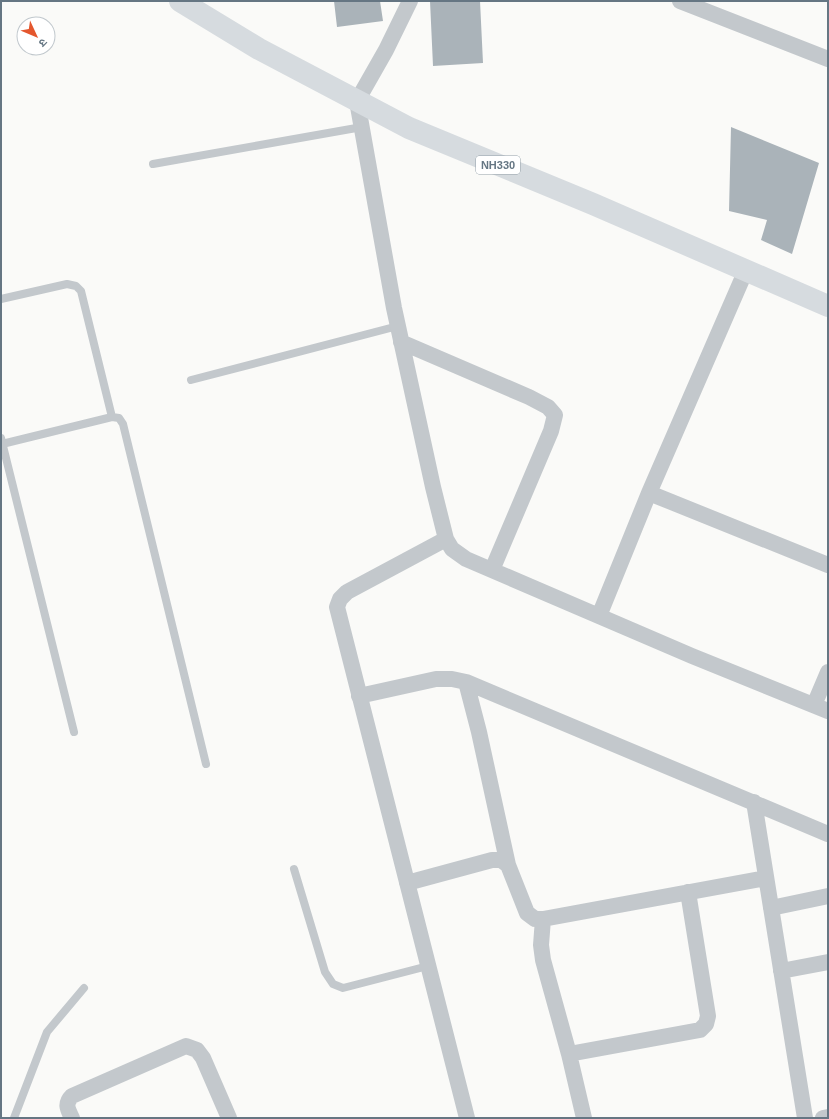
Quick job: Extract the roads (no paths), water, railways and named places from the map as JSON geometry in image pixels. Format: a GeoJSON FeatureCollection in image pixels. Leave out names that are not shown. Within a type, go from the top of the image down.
{"type":"FeatureCollection","features":[{"type":"Feature","properties":{"kind":"highway","name":"NH330"},"geometry":{"type":"LineString","coordinates":[[180,1],[258,49],[409,128],[593,204],[828,306]]}},
{"type":"Feature","properties":{"kind":"street"},"geometry":{"type":"LineString","coordinates":[[410,1],[386,50],[357,100],[401,342],[433,487],[446,539],[452,549],[466,559],[692,656],[821,708],[828,672]]}},
{"type":"Feature","properties":{"kind":"street"},"geometry":{"type":"LineString","coordinates":[[680,1],[828,59]]}},
{"type":"Feature","properties":{"kind":"street"},"geometry":{"type":"LineString","coordinates":[[599,616],[649,493],[746,270]]}},
{"type":"Feature","properties":{"kind":"street"},"geometry":{"type":"LineString","coordinates":[[401,342],[529,397],[548,407],[555,415],[551,431],[492,570]]}},
{"type":"Feature","properties":{"kind":"street"},"geometry":{"type":"LineString","coordinates":[[649,493],[828,566]]}},
{"type":"Feature","properties":{"kind":"street"},"geometry":{"type":"LineString","coordinates":[[446,539],[347,592],[340,599],[337,607],[467,1118]]}},
{"type":"Feature","properties":{"kind":"street"},"geometry":{"type":"LineString","coordinates":[[359,696],[436,679],[452,679],[466,682],[828,834]]}},
{"type":"Feature","properties":{"kind":"street"},"geometry":{"type":"LineString","coordinates":[[466,682],[479,732],[508,865],[527,913],[535,919],[543,919],[766,878]]}},
{"type":"Feature","properties":{"kind":"street"},"geometry":{"type":"LineString","coordinates":[[754,802],[805,1118]]}},
{"type":"Feature","properties":{"kind":"street"},"geometry":{"type":"LineString","coordinates":[[407,882],[492,860],[501,860],[508,865]]}},
{"type":"Feature","properties":{"kind":"street"},"geometry":{"type":"LineString","coordinates":[[569,1054],[700,1030],[706,1024],[708,1016],[688,892]]}},
{"type":"Feature","properties":{"kind":"street"},"geometry":{"type":"LineString","coordinates":[[771,908],[828,896]]}},
{"type":"Feature","properties":{"kind":"street"},"geometry":{"type":"LineString","coordinates":[[543,919],[541,945],[542,960],[569,1054],[584,1118]]}},
{"type":"Feature","properties":{"kind":"street"},"geometry":{"type":"LineString","coordinates":[[781,971],[828,962]]}},
{"type":"Feature","properties":{"kind":"street"},"geometry":{"type":"LineString","coordinates":[[72,1118],[67,1107],[68,1100],[72,1096],[186,1046],[197,1050],[203,1058],[229,1118]]}},
{"type":"Feature","properties":{"kind":"street"},"geometry":{"type":"LineString","coordinates":[[823,1118],[828,1117]]}},
{"type":"Feature","properties":{"kind":"lane"},"geometry":{"type":"LineString","coordinates":[[153,164],[362,127]]}},
{"type":"Feature","properties":{"kind":"lane"},"geometry":{"type":"LineString","coordinates":[[1,299],[67,284],[76,286],[81,291],[112,417]]}},
{"type":"Feature","properties":{"kind":"lane"},"geometry":{"type":"LineString","coordinates":[[191,380],[398,326]]}},
{"type":"Feature","properties":{"kind":"lane"},"geometry":{"type":"LineString","coordinates":[[74,732],[2,441],[112,417],[119,418],[123,424],[206,764]]}},
{"type":"Feature","properties":{"kind":"lane"},"geometry":{"type":"LineString","coordinates":[[294,869],[325,972],[334,984],[342,988],[428,966]]}},
{"type":"Feature","properties":{"kind":"lane"},"geometry":{"type":"LineString","coordinates":[[14,1118],[47,1032],[84,988]]}}]}
